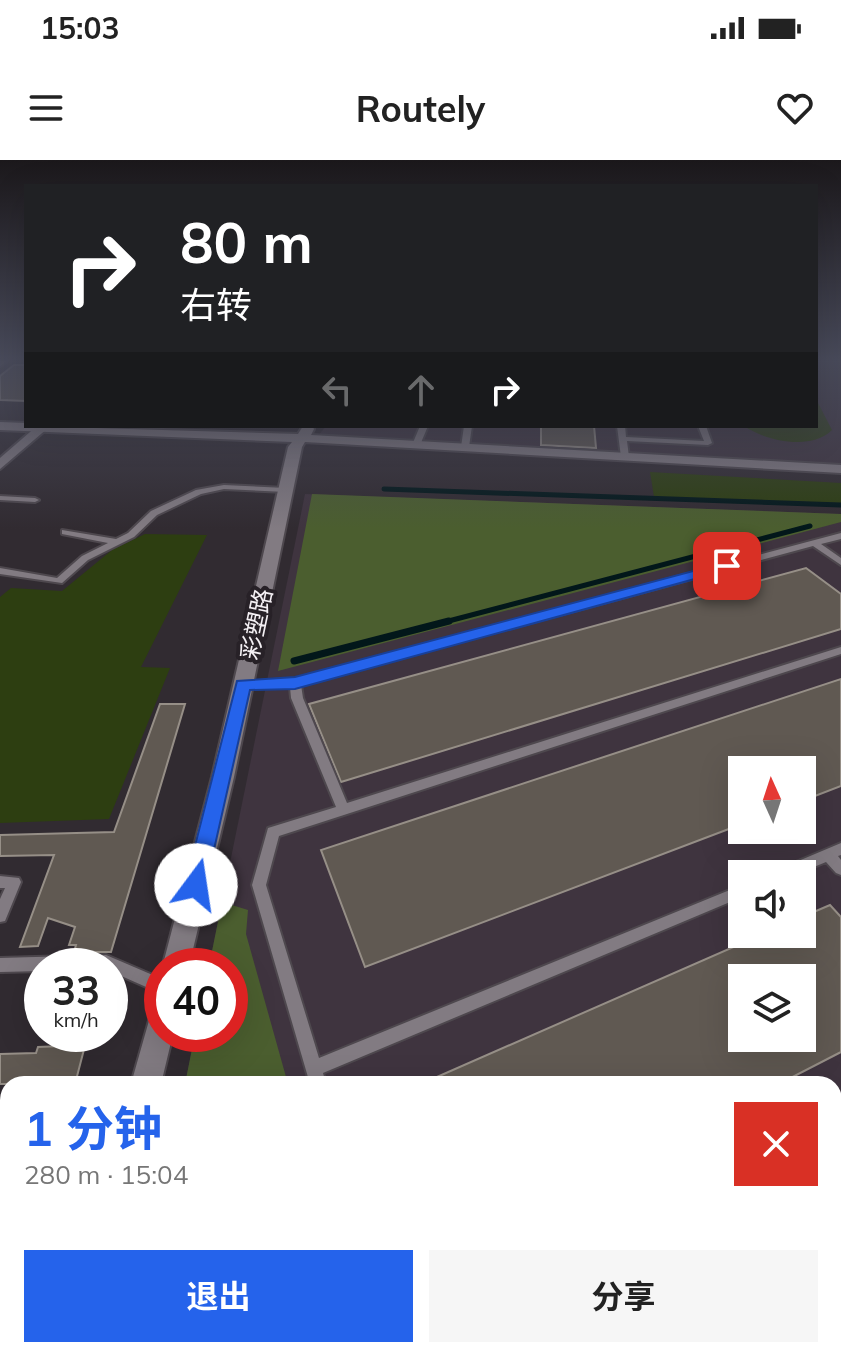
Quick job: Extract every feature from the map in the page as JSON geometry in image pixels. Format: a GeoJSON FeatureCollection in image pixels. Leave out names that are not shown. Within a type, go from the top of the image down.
{"type":"FeatureCollection","features":[{"type":"Feature","properties":{"kind":"street"},"geometry":{"type":"LineString","coordinates":[[0,426],[24,427]]}},
{"type":"Feature","properties":{"kind":"street"},"geometry":{"type":"LineString","coordinates":[[0,465],[42,428],[105,428],[306,432],[416,445],[841,469]]}},
{"type":"Feature","properties":{"kind":"street","name":"彩塑路"},"geometry":{"type":"LineString","coordinates":[[179,948],[243,685],[295,447],[306,432]]}},
{"type":"Feature","properties":{"kind":"street"},"geometry":{"type":"LineString","coordinates":[[148,1076],[154,1052]]}},
{"type":"Feature","properties":{"kind":"lane"},"geometry":{"type":"LineString","coordinates":[[416,445],[423,428]]}},
{"type":"Feature","properties":{"kind":"lane"},"geometry":{"type":"LineString","coordinates":[[465,447],[468,428]]}},
{"type":"Feature","properties":{"kind":"lane"},"geometry":{"type":"LineString","coordinates":[[621,428],[625,457]]}},
{"type":"Feature","properties":{"kind":"lane"},"geometry":{"type":"LineString","coordinates":[[623,439],[708,443],[703,428]]}},
{"type":"Feature","properties":{"kind":"lane"},"geometry":{"type":"LineString","coordinates":[[0,571],[59,581],[85,558],[131,535],[154,513],[211,488],[286,490]]}},
{"type":"Feature","properties":{"kind":"lane"},"geometry":{"type":"LineString","coordinates":[[0,498],[35,500]]}},
{"type":"Feature","properties":{"kind":"lane"},"geometry":{"type":"LineString","coordinates":[[65,532],[116,542]]}},
{"type":"Feature","properties":{"kind":"lane"},"geometry":{"type":"LineString","coordinates":[[243,685],[295,683],[841,536]]}},
{"type":"Feature","properties":{"kind":"lane"},"geometry":{"type":"LineString","coordinates":[[814,543],[841,562]]}},
{"type":"Feature","properties":{"kind":"lane"},"geometry":{"type":"LineString","coordinates":[[316,1076],[259,885],[273,832],[841,650]]}},
{"type":"Feature","properties":{"kind":"lane"},"geometry":{"type":"LineString","coordinates":[[295,683],[297,698],[343,808]]}},
{"type":"Feature","properties":{"kind":"lane"},"geometry":{"type":"LineString","coordinates":[[815,860],[834,852],[841,869]]}},
{"type":"Feature","properties":{"kind":"lane"},"geometry":{"type":"LineString","coordinates":[[0,882],[14,882],[0,916]]}},
{"type":"Feature","properties":{"kind":"lane"},"geometry":{"type":"LineString","coordinates":[[318,1076],[728,897]]}},
{"type":"Feature","properties":{"kind":"lane"},"geometry":{"type":"LineString","coordinates":[[0,965],[106,962],[144,979]]}},
{"type":"Feature","properties":{"kind":"shaded area"},"geometry":{"type":"Polygon","coordinates":[[[818,417],[841,417],[841,465],[318,436],[324,428],[818,428],[818,417]]]}},
{"type":"Feature","properties":{"kind":"shaded area"},"geometry":{"type":"Polygon","coordinates":[[[305,494],[841,514],[841,1076],[187,1076],[191,1052],[248,1052],[248,948],[213,948],[305,494]]]}},
{"type":"Feature","properties":{"kind":"green space"},"geometry":{"type":"Polygon","coordinates":[[[818,417],[825,417],[832,430],[801,442],[788,442],[748,428],[818,428],[818,417]]]}},
{"type":"Feature","properties":{"kind":"green space"},"geometry":{"type":"Polygon","coordinates":[[[650,472],[841,483],[841,503],[654,497],[650,472]]]}},
{"type":"Feature","properties":{"kind":"green space"},"geometry":{"type":"Polygon","coordinates":[[[312,494],[841,514],[841,522],[278,671],[312,494]]]}},
{"type":"Feature","properties":{"kind":"green space"},"geometry":{"type":"Polygon","coordinates":[[[145,534],[207,535],[141,667],[170,668],[109,819],[0,823],[0,597],[11,588],[62,591],[112,550],[145,534]]]}},
{"type":"Feature","properties":{"kind":"green space"},"geometry":{"type":"Polygon","coordinates":[[[222,902],[248,910],[246,934],[286,1076],[187,1076],[191,1052],[248,1052],[248,948],[213,948],[222,902]]]}},
{"type":"Feature","properties":{"kind":"building"},"geometry":{"type":"Polygon","coordinates":[[[541,428],[594,428],[596,448],[541,445],[541,428]]]}},
{"type":"Feature","properties":{"kind":"building"},"geometry":{"type":"Polygon","coordinates":[[[806,568],[841,594],[841,629],[341,782],[309,704],[806,568]]]}},
{"type":"Feature","properties":{"kind":"building"},"geometry":{"type":"Polygon","coordinates":[[[841,679],[841,786],[816,796],[816,756],[728,756],[728,829],[365,967],[321,850],[841,679]]]}},
{"type":"Feature","properties":{"kind":"building"},"geometry":{"type":"Polygon","coordinates":[[[160,704],[185,704],[112,948],[75,948],[76,945],[69,945],[75,927],[48,918],[38,946],[20,947],[54,855],[0,856],[0,835],[114,832],[160,704]]]}},
{"type":"Feature","properties":{"kind":"building"},"geometry":{"type":"Polygon","coordinates":[[[830,905],[841,917],[841,1052],[794,1076],[439,1076],[731,948],[816,948],[816,911],[830,905]]]}},
{"type":"Feature","properties":{"kind":"building"},"geometry":{"type":"Polygon","coordinates":[[[83,1052],[77,1076],[0,1076],[0,1054],[83,1052]]]}},
{"type":"Feature","properties":{"kind":"waterway"},"geometry":{"type":"LineString","coordinates":[[384,489],[841,505]]}},
{"type":"Feature","properties":{"kind":"waterway"},"geometry":{"type":"LineString","coordinates":[[441,623],[810,526]]}},
{"type":"Feature","properties":{"kind":"waterway"},"geometry":{"type":"LineString","coordinates":[[294,661],[449,621]]}},
{"type":"Feature","properties":{"kind":"route"},"geometry":{"type":"LineString","coordinates":[[196,885],[243,685],[295,683],[727,566]]}}]}
